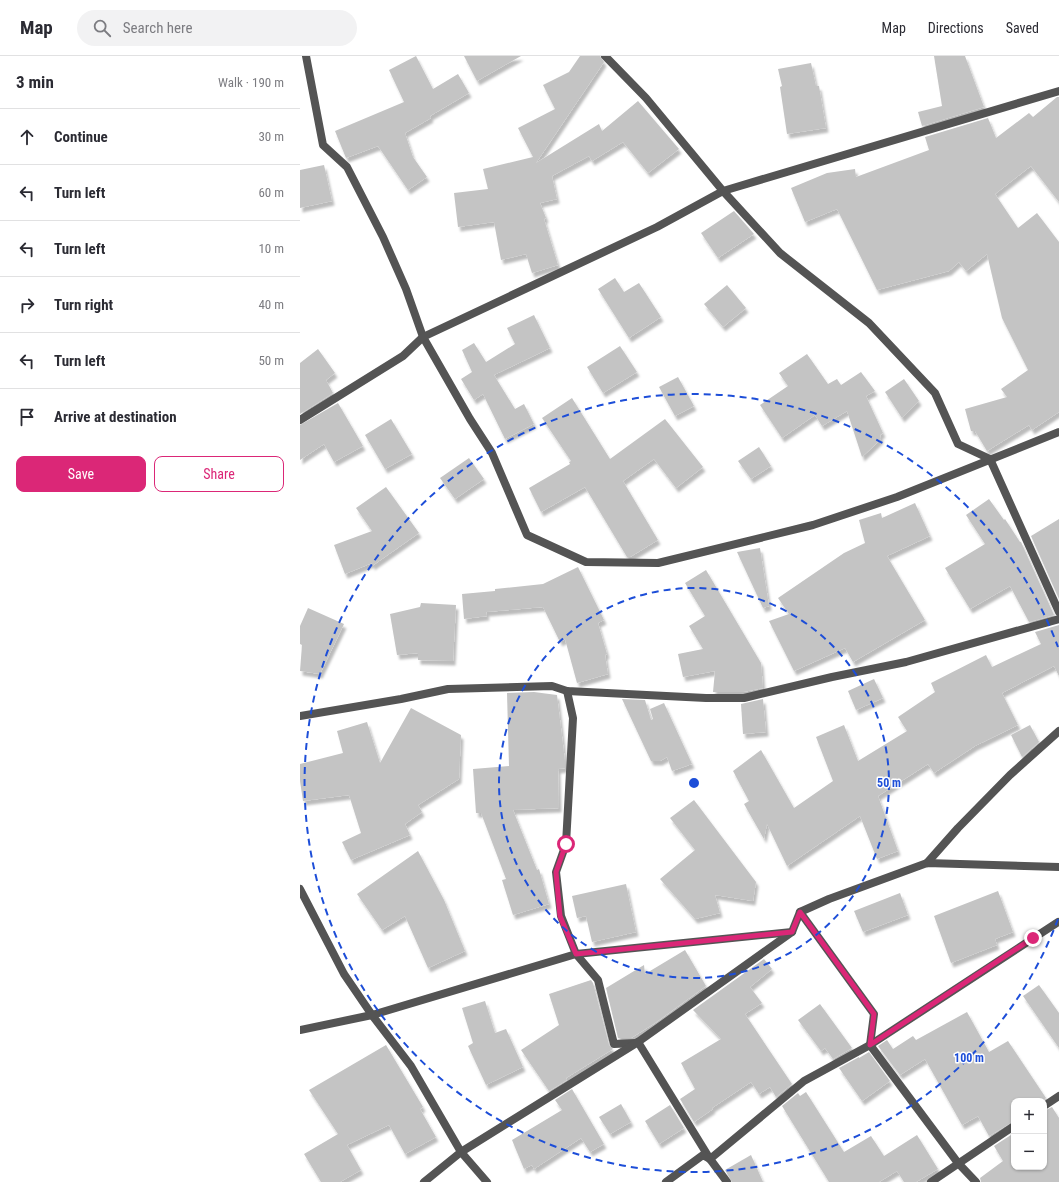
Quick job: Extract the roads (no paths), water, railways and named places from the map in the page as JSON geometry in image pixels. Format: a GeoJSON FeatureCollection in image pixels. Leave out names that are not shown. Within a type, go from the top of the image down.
{"type":"FeatureCollection","features":[{"type":"Feature","properties":{"kind":"street"},"geometry":{"type":"LineString","coordinates":[[306,56],[323,146],[347,167],[406,289],[423,337],[470,419],[492,453],[527,535],[586,562],[658,563],[813,525],[897,497],[1059,432]]}},
{"type":"Feature","properties":{"kind":"street"},"geometry":{"type":"LineString","coordinates":[[605,56],[646,98],[723,191],[780,253],[869,323],[936,393],[958,444],[990,459],[1059,612]]}},
{"type":"Feature","properties":{"kind":"street"},"geometry":{"type":"LineString","coordinates":[[300,420],[403,356],[423,337],[657,227],[723,191],[1059,91]]}},
{"type":"Feature","properties":{"kind":"street"},"geometry":{"type":"LineString","coordinates":[[300,716],[401,699],[448,689],[552,686],[567,691],[706,698],[744,698],[832,677],[906,662],[1059,618]]}},
{"type":"Feature","properties":{"kind":"street"},"geometry":{"type":"LineString","coordinates":[[567,691],[573,718],[566,844],[556,872],[560,916],[576,954],[598,980],[614,1044],[638,1042]]}},
{"type":"Feature","properties":{"kind":"street"},"geometry":{"type":"LineString","coordinates":[[927,863],[958,828],[1005,781],[1059,731]]}},
{"type":"Feature","properties":{"kind":"street"},"geometry":{"type":"LineString","coordinates":[[424,1182],[461,1152],[638,1042],[792,932],[800,912],[829,899],[927,863],[1059,867]]}},
{"type":"Feature","properties":{"kind":"street"},"geometry":{"type":"LineString","coordinates":[[300,889],[344,974],[372,1015],[411,1066],[461,1152],[487,1182]]}},
{"type":"Feature","properties":{"kind":"street"},"geometry":{"type":"LineString","coordinates":[[800,912],[874,1014],[870,1045],[958,1163],[976,1182]]}},
{"type":"Feature","properties":{"kind":"street"},"geometry":{"type":"LineString","coordinates":[[710,1159],[804,1081],[870,1045],[1059,922]]}},
{"type":"Feature","properties":{"kind":"street"},"geometry":{"type":"LineString","coordinates":[[300,1030],[372,1015],[576,954],[792,932]]}},
{"type":"Feature","properties":{"kind":"street"},"geometry":{"type":"LineString","coordinates":[[638,1042],[710,1159],[727,1182]]}},
{"type":"Feature","properties":{"kind":"street"},"geometry":{"type":"LineString","coordinates":[[1047,1104],[1059,1096]]}},
{"type":"Feature","properties":{"kind":"street"},"geometry":{"type":"LineString","coordinates":[[931,1182],[1011,1128]]}},
{"type":"Feature","properties":{"kind":"street"},"geometry":{"type":"LineString","coordinates":[[666,1182],[703,1155],[710,1159]]}}]}
